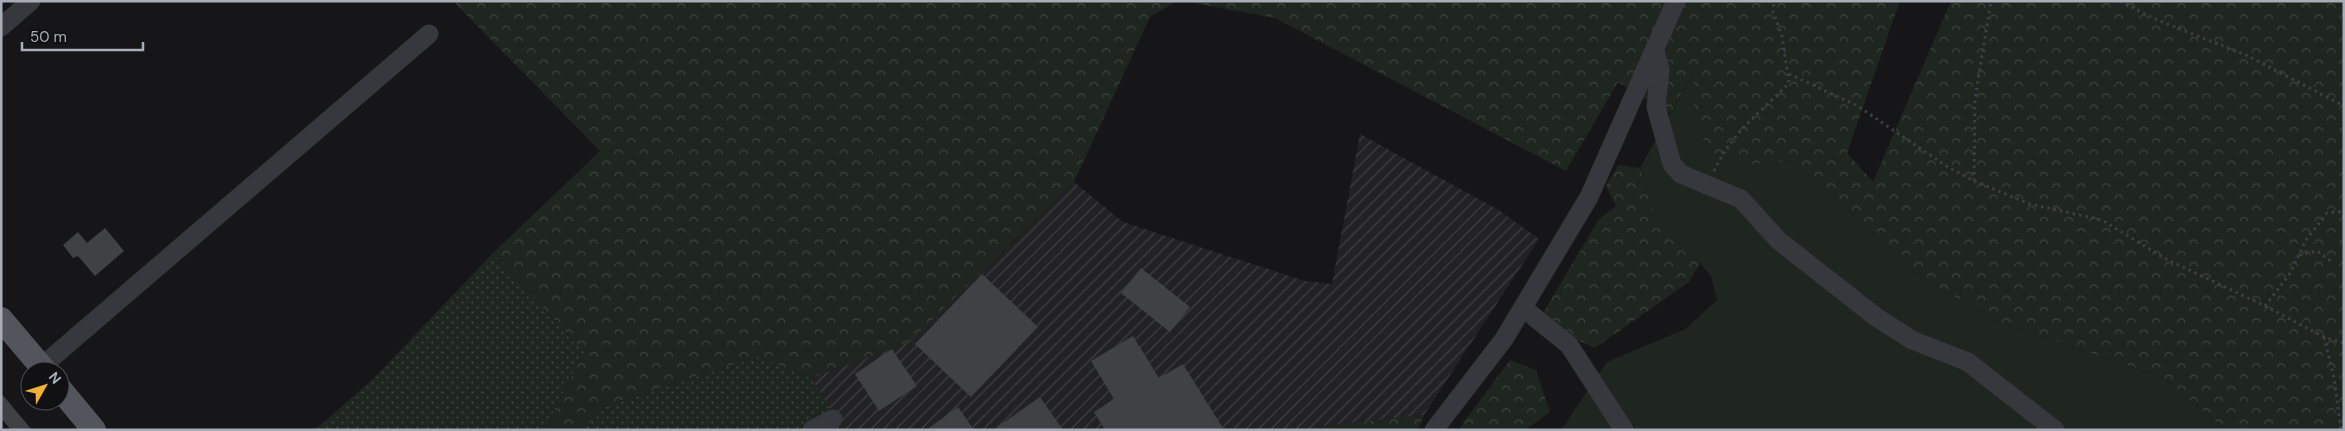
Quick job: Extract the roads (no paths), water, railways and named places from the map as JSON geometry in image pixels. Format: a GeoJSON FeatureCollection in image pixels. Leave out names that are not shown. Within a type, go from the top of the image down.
{"type":"FeatureCollection","features":[{"type":"Feature","properties":{"kind":"main road"},"geometry":{"type":"LineString","coordinates":[[1,319],[36,361]]}},
{"type":"Feature","properties":{"kind":"main road"},"geometry":{"type":"LineString","coordinates":[[70,401],[94,430]]}},
{"type":"Feature","properties":{"kind":"street"},"geometry":{"type":"LineString","coordinates":[[1,27],[31,1]]}},
{"type":"Feature","properties":{"kind":"street"},"geometry":{"type":"LineString","coordinates":[[1434,430],[1504,339],[1589,197],[1676,1]]}},
{"type":"Feature","properties":{"kind":"street"},"geometry":{"type":"LineString","coordinates":[[52,361],[429,34]]}},
{"type":"Feature","properties":{"kind":"street"},"geometry":{"type":"LineString","coordinates":[[1654,50],[1660,70],[1656,108],[1672,164],[1681,174],[1741,199],[1778,240],[1876,317],[1912,340],[1968,362],[2055,430]]}},
{"type":"Feature","properties":{"kind":"street"},"geometry":{"type":"LineString","coordinates":[[1523,308],[1569,345],[1624,430]]}},
{"type":"Feature","properties":{"kind":"street"},"geometry":{"type":"LineString","coordinates":[[812,430],[833,419]]}}]}
